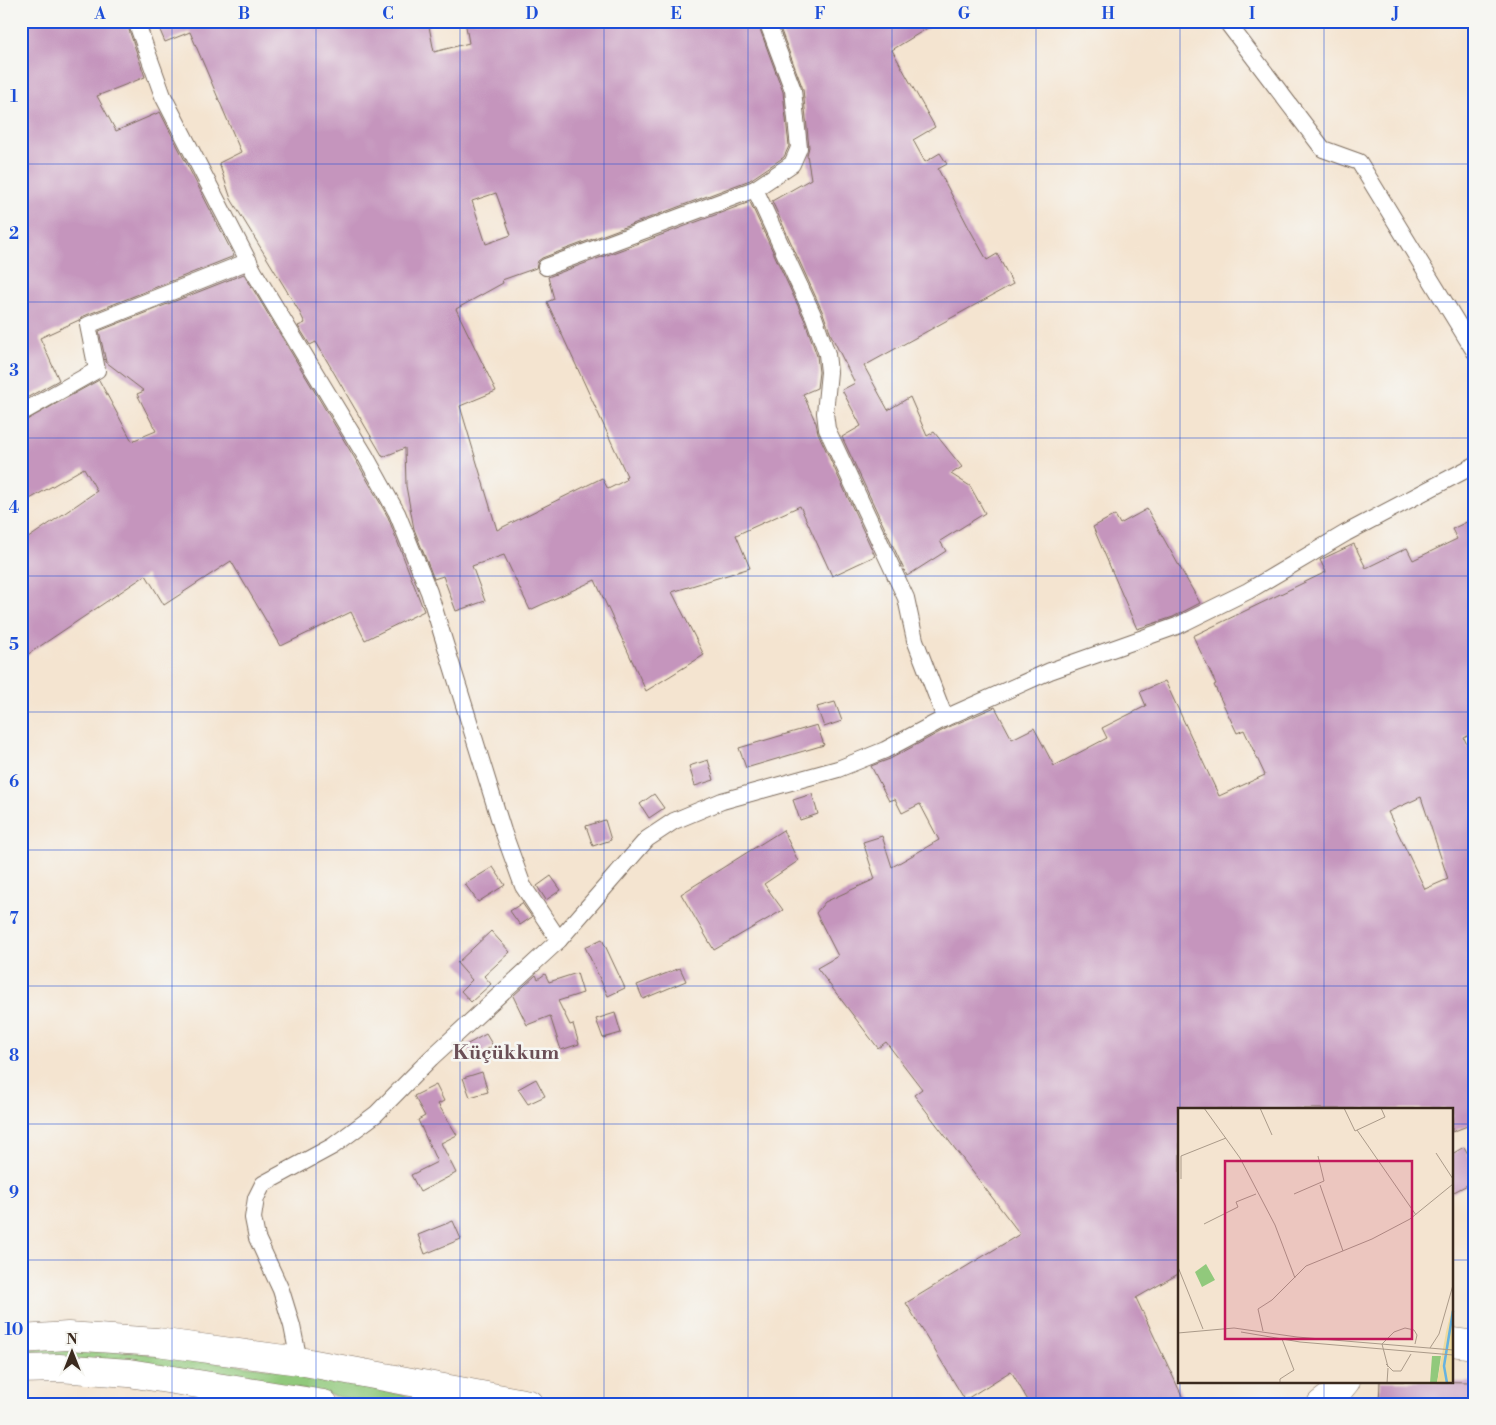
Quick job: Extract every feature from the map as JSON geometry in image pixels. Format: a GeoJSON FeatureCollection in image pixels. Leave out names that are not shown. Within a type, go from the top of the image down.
{"type":"FeatureCollection","features":[{"type":"Feature","properties":{"kind":"highway"},"geometry":{"type":"LineString","coordinates":[[21,1339],[68,1336],[157,1342],[300,1361],[529,1404]]}},
{"type":"Feature","properties":{"kind":"highway"},"geometry":{"type":"LineString","coordinates":[[1454,1342],[1475,1345]]}},
{"type":"Feature","properties":{"kind":"highway"},"geometry":{"type":"LineString","coordinates":[[21,1369],[59,1368],[128,1373],[324,1404]]}},
{"type":"Feature","properties":{"kind":"street"},"geometry":{"type":"LineString","coordinates":[[136,21],[163,96],[249,261],[397,512],[429,592],[503,831],[523,886],[559,940]]}},
{"type":"Feature","properties":{"kind":"street"},"geometry":{"type":"LineString","coordinates":[[546,267],[755,188],[792,164],[799,148],[793,90],[767,21]]}},
{"type":"Feature","properties":{"kind":"street"},"geometry":{"type":"LineString","coordinates":[[1226,21],[1323,149],[1359,162],[1475,352]]}},
{"type":"Feature","properties":{"kind":"street"},"geometry":{"type":"LineString","coordinates":[[755,188],[814,317],[827,354],[829,372],[825,413],[827,429],[906,598],[915,640],[945,718]]}},
{"type":"Feature","properties":{"kind":"street"},"geometry":{"type":"LineString","coordinates":[[21,413],[97,370],[88,325],[249,261]]}},
{"type":"Feature","properties":{"kind":"street"},"geometry":{"type":"LineString","coordinates":[[300,1361],[281,1290],[256,1238],[253,1218],[256,1198],[264,1184],[333,1146],[376,1114],[431,1058],[559,940],[647,839],[674,821],[722,801],[838,769],[885,750],[945,718],[1050,671],[1177,626],[1248,592],[1346,533],[1475,465]]}},
{"type":"Feature","properties":{"kind":"green space"},"geometry":{"type":"Polygon","coordinates":[[[21,1348],[117,1350],[291,1371],[447,1404],[376,1404],[288,1387],[21,1361],[21,1348]]]}},
{"type":"Feature","properties":{"kind":"building"},"geometry":{"type":"Polygon","coordinates":[[[32,21],[126,21],[145,77],[97,96],[116,131],[160,112],[234,256],[84,316],[40,338],[59,380],[21,401],[21,26],[32,21]]]}},
{"type":"Feature","properties":{"kind":"building"},"geometry":{"type":"Polygon","coordinates":[[[156,21],[428,21],[434,52],[469,43],[465,21],[757,21],[783,92],[789,146],[784,157],[750,180],[542,258],[538,261],[536,268],[502,280],[503,283],[456,309],[496,391],[460,406],[497,530],[602,478],[608,489],[626,480],[625,477],[627,476],[547,302],[554,299],[548,277],[750,202],[805,321],[817,356],[819,372],[817,388],[803,394],[816,423],[818,433],[875,556],[832,576],[800,506],[736,535],[750,568],[672,592],[704,655],[646,691],[595,580],[530,610],[504,555],[472,566],[485,601],[456,611],[443,576],[434,579],[414,529],[406,486],[405,448],[383,457],[316,342],[310,345],[298,326],[305,323],[299,311],[231,199],[219,163],[241,152],[190,32],[165,42],[156,21]],[[496,193],[472,201],[486,244],[511,235],[496,193]]]}},
{"type":"Feature","properties":{"kind":"building"},"geometry":{"type":"Polygon","coordinates":[[[793,21],[939,21],[892,50],[935,127],[913,140],[925,162],[940,153],[947,164],[938,169],[969,228],[987,260],[997,254],[1013,284],[864,366],[888,410],[910,397],[927,436],[934,432],[962,467],[951,474],[970,486],[985,513],[940,541],[946,551],[907,576],[842,437],[861,426],[842,390],[855,383],[831,335],[823,313],[772,201],[811,179],[807,155],[809,147],[803,89],[780,28],[793,21]]]}},
{"type":"Feature","properties":{"kind":"building"},"geometry":{"type":"Polygon","coordinates":[[[244,274],[388,517],[424,611],[365,640],[351,612],[281,646],[231,561],[164,605],[146,575],[21,659],[21,543],[97,491],[84,468],[21,504],[21,423],[99,380],[132,441],[156,431],[137,394],[144,391],[106,362],[99,331],[244,274]]]}},
{"type":"Feature","properties":{"kind":"building"},"geometry":{"type":"Polygon","coordinates":[[[1147,509],[1200,603],[1173,617],[1137,629],[1093,527],[1115,515],[1120,524],[1147,509]]]}},
{"type":"Feature","properties":{"kind":"building"},"geometry":{"type":"Polygon","coordinates":[[[1475,518],[1475,732],[1464,738],[1475,762],[1475,1123],[1454,1131],[1454,1108],[1178,1108],[1178,1274],[1136,1298],[1184,1400],[1176,1404],[1030,1404],[1011,1371],[965,1400],[906,1303],[1020,1234],[914,1095],[922,1089],[886,1042],[878,1048],[817,968],[838,956],[816,913],[825,902],[875,879],[863,842],[882,836],[892,867],[939,840],[920,804],[902,813],[895,799],[889,801],[871,766],[890,759],[949,727],[995,707],[1012,739],[1034,728],[1054,766],[1107,738],[1102,728],[1146,706],[1140,692],[1165,681],[1219,796],[1265,775],[1244,730],[1237,733],[1193,636],[1326,572],[1320,560],[1354,544],[1366,568],[1407,548],[1413,560],[1457,539],[1452,529],[1475,518]],[[1421,797],[1388,812],[1425,889],[1448,879],[1421,797]]]}},
{"type":"Feature","properties":{"kind":"building"},"geometry":{"type":"Polygon","coordinates":[[[835,702],[842,721],[824,727],[817,707],[835,702]]]}},
{"type":"Feature","properties":{"kind":"building"},"geometry":{"type":"Polygon","coordinates":[[[817,725],[824,745],[746,768],[739,748],[817,725]]]}},
{"type":"Feature","properties":{"kind":"building"},"geometry":{"type":"Polygon","coordinates":[[[708,760],[714,780],[695,786],[689,766],[708,760]]]}},
{"type":"Feature","properties":{"kind":"building"},"geometry":{"type":"Polygon","coordinates":[[[654,794],[664,808],[649,818],[640,804],[654,794]]]}},
{"type":"Feature","properties":{"kind":"building"},"geometry":{"type":"Polygon","coordinates":[[[812,794],[818,814],[800,820],[793,800],[812,794]]]}},
{"type":"Feature","properties":{"kind":"building"},"geometry":{"type":"Polygon","coordinates":[[[605,820],[611,840],[593,846],[586,826],[605,820]]]}},
{"type":"Feature","properties":{"kind":"building"},"geometry":{"type":"Polygon","coordinates":[[[783,830],[798,861],[764,884],[783,910],[714,950],[681,894],[783,830]]]}},
{"type":"Feature","properties":{"kind":"building"},"geometry":{"type":"Polygon","coordinates":[[[493,867],[505,885],[478,902],[465,884],[493,867]]]}},
{"type":"Feature","properties":{"kind":"building"},"geometry":{"type":"Polygon","coordinates":[[[551,876],[561,890],[546,900],[537,886],[551,876]]]}},
{"type":"Feature","properties":{"kind":"building"},"geometry":{"type":"Polygon","coordinates":[[[522,903],[532,917],[520,925],[510,911],[522,903]]]}},
{"type":"Feature","properties":{"kind":"building"},"geometry":{"type":"Polygon","coordinates":[[[491,931],[510,952],[484,976],[491,984],[471,1002],[461,991],[472,980],[457,963],[491,931]]]}},
{"type":"Feature","properties":{"kind":"building"},"geometry":{"type":"Polygon","coordinates":[[[602,939],[625,988],[608,996],[585,947],[602,939]]]}},
{"type":"Feature","properties":{"kind":"building"},"geometry":{"type":"Polygon","coordinates":[[[680,968],[686,981],[643,999],[637,985],[680,968]]]}},
{"type":"Feature","properties":{"kind":"building"},"geometry":{"type":"Polygon","coordinates":[[[577,973],[583,993],[558,1001],[570,1025],[573,1024],[579,1044],[561,1050],[550,1016],[527,1025],[513,996],[536,975],[538,979],[545,974],[549,982],[577,973]]]}},
{"type":"Feature","properties":{"kind":"building"},"geometry":{"type":"Polygon","coordinates":[[[615,1013],[621,1033],[603,1038],[596,1019],[615,1013]]]}},
{"type":"Feature","properties":{"kind":"building"},"geometry":{"type":"Polygon","coordinates":[[[486,1034],[493,1046],[472,1057],[466,1045],[486,1034]]]}},
{"type":"Feature","properties":{"kind":"building"},"geometry":{"type":"Polygon","coordinates":[[[482,1072],[488,1092],[470,1097],[463,1078],[482,1072]]]}},
{"type":"Feature","properties":{"kind":"building"},"geometry":{"type":"Polygon","coordinates":[[[536,1079],[545,1096],[528,1104],[518,1089],[536,1079]]]}},
{"type":"Feature","properties":{"kind":"building"},"geometry":{"type":"Polygon","coordinates":[[[436,1085],[444,1101],[438,1104],[457,1135],[441,1143],[456,1173],[420,1192],[411,1175],[437,1162],[418,1120],[425,1116],[414,1096],[436,1085]]]}},
{"type":"Feature","properties":{"kind":"building"},"geometry":{"type":"Polygon","coordinates":[[[1464,1147],[1475,1166],[1475,1181],[1454,1192],[1454,1153],[1464,1147]]]}},
{"type":"Feature","properties":{"kind":"building"},"geometry":{"type":"Polygon","coordinates":[[[453,1221],[461,1239],[425,1254],[418,1235],[453,1221]]]}},
{"type":"Feature","properties":{"kind":"building"},"geometry":{"type":"Polygon","coordinates":[[[1380,1382],[1475,1382],[1475,1404],[1379,1404],[1380,1382]]]}},
{"type":"Feature","properties":{"kind":"district","name":"Küçükkum"},"geometry":{"type":"Point","coordinates":[506,1053]}}]}
